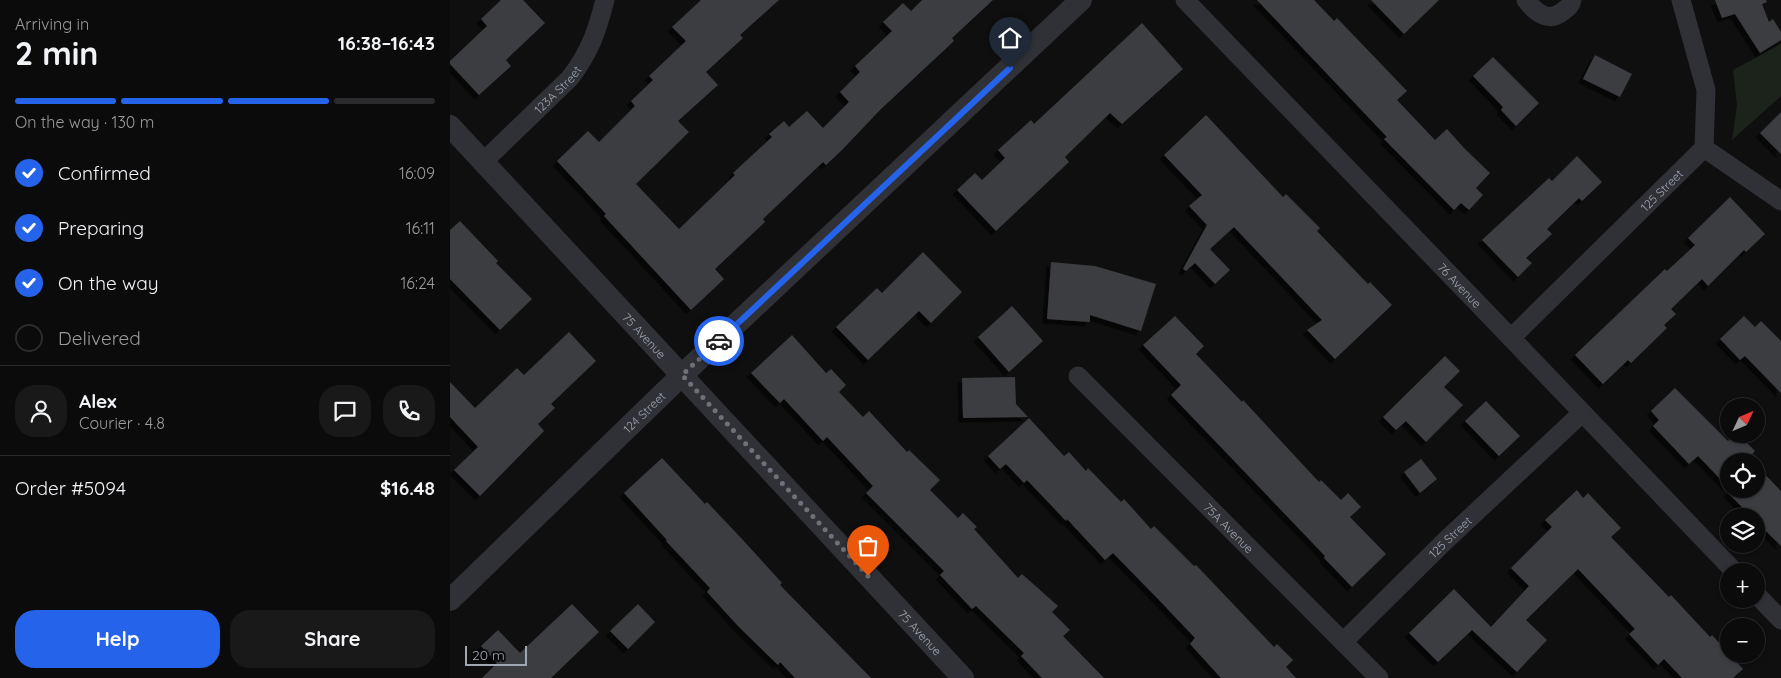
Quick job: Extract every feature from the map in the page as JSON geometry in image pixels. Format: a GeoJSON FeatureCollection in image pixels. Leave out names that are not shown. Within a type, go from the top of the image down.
{"type":"FeatureCollection","features":[{"type":"Feature","properties":{"kind":"street","name":"123A Street"},"geometry":{"type":"LineString","coordinates":[[483,162],[570,78],[581,63],[596,33],[606,0]]}},
{"type":"Feature","properties":{"kind":"street","name":"124 Street"},"geometry":{"type":"LineString","coordinates":[[450,600],[682,375],[1081,0]]}},
{"type":"Feature","properties":{"kind":"street","name":"76 Avenue"},"geometry":{"type":"LineString","coordinates":[[1185,0],[1726,563]]}},
{"type":"Feature","properties":{"kind":"street"},"geometry":{"type":"LineString","coordinates":[[1526,0],[1534,12],[1548,17],[1559,15],[1571,4],[1572,0]]}},
{"type":"Feature","properties":{"kind":"street"},"geometry":{"type":"LineString","coordinates":[[1681,0],[1706,90],[1704,148],[1781,201]]}},
{"type":"Feature","properties":{"kind":"street","name":"75 Avenue"},"geometry":{"type":"LineString","coordinates":[[450,126],[963,678]]}},
{"type":"Feature","properties":{"kind":"street","name":"125 Street"},"geometry":{"type":"LineString","coordinates":[[1512,338],[1704,148]]}},
{"type":"Feature","properties":{"kind":"street","name":"75A Avenue"},"geometry":{"type":"LineString","coordinates":[[1078,376],[1379,678]]}},
{"type":"Feature","properties":{"kind":"street","name":"125 Street"},"geometry":{"type":"LineString","coordinates":[[1343,642],[1444,542],[1582,413]]}},
{"type":"Feature","properties":{"kind":"street"},"geometry":{"type":"LineString","coordinates":[[1765,603],[1781,620]]}},
{"type":"Feature","properties":{"kind":"shaded area"},"geometry":{"type":"Polygon","coordinates":[[[1781,44],[1781,96],[1732,140],[1737,105],[1733,70],[1781,44]]]}},
{"type":"Feature","properties":{"kind":"building"},"geometry":{"type":"Polygon","coordinates":[[[501,0],[523,0],[545,23],[506,60],[511,66],[479,95],[450,64],[450,61],[487,26],[481,19],[501,0]]]}},
{"type":"Feature","properties":{"kind":"building"},"geometry":{"type":"Polygon","coordinates":[[[701,0],[779,0],[740,35],[743,38],[706,72],[718,85],[678,121],[689,132],[636,184],[679,229],[735,175],[733,173],[772,137],[769,134],[784,121],[789,127],[807,111],[823,128],[849,102],[840,92],[860,72],[855,66],[892,31],[883,22],[903,3],[911,11],[922,0],[993,0],[952,38],[954,41],[880,110],[842,150],[826,165],[823,162],[763,219],[765,222],[715,269],[724,279],[691,310],[604,216],[606,214],[557,161],[588,131],[599,142],[635,106],[631,101],[653,80],[649,76],[686,41],[672,27],[701,0]]]}},
{"type":"Feature","properties":{"kind":"building"},"geometry":{"type":"Polygon","coordinates":[[[1257,0],[1314,0],[1334,21],[1337,18],[1407,91],[1397,100],[1435,140],[1447,129],[1490,173],[1476,188],[1483,195],[1469,210],[1461,203],[1454,210],[1384,139],[1387,137],[1257,0]]]}},
{"type":"Feature","properties":{"kind":"building"},"geometry":{"type":"Polygon","coordinates":[[[1371,0],[1439,0],[1404,34],[1371,0]]]}},
{"type":"Feature","properties":{"kind":"building"},"geometry":{"type":"Polygon","coordinates":[[[1715,0],[1766,0],[1767,2],[1762,4],[1769,22],[1773,19],[1781,32],[1781,40],[1760,53],[1735,14],[1722,18],[1715,0]]]}},
{"type":"Feature","properties":{"kind":"building"},"geometry":{"type":"Polygon","coordinates":[[[1142,23],[1183,69],[1122,124],[1110,113],[1065,157],[1069,162],[996,231],[957,190],[975,173],[982,180],[1005,158],[998,150],[1031,120],[1034,124],[1142,23]]]}},
{"type":"Feature","properties":{"kind":"building"},"geometry":{"type":"Polygon","coordinates":[[[1595,55],[1632,74],[1620,97],[1583,79],[1595,55]]]}},
{"type":"Feature","properties":{"kind":"building"},"geometry":{"type":"Polygon","coordinates":[[[1493,57],[1539,103],[1516,126],[1501,110],[1503,107],[1473,76],[1493,57]]]}},
{"type":"Feature","properties":{"kind":"building"},"geometry":{"type":"Polygon","coordinates":[[[1781,112],[1781,154],[1760,133],[1781,112]]]}},
{"type":"Feature","properties":{"kind":"building"},"geometry":{"type":"Polygon","coordinates":[[[1206,115],[1283,197],[1286,194],[1320,228],[1317,231],[1368,284],[1370,282],[1392,305],[1335,359],[1307,330],[1322,320],[1234,227],[1210,249],[1230,270],[1215,284],[1195,263],[1186,271],[1183,269],[1207,225],[1189,206],[1202,195],[1164,155],[1206,115]]]}},
{"type":"Feature","properties":{"kind":"building"},"geometry":{"type":"Polygon","coordinates":[[[1577,156],[1602,182],[1582,201],[1579,198],[1547,229],[1552,234],[1526,258],[1532,263],[1518,277],[1482,240],[1549,178],[1552,181],[1577,156]]]}},
{"type":"Feature","properties":{"kind":"building"},"geometry":{"type":"Polygon","coordinates":[[[1730,197],[1765,234],[1746,252],[1744,250],[1708,286],[1702,279],[1671,309],[1676,314],[1664,325],[1667,328],[1631,363],[1628,360],[1603,384],[1575,355],[1665,269],[1667,271],[1695,245],[1688,238],[1730,197]]]}},
{"type":"Feature","properties":{"kind":"building"},"geometry":{"type":"Polygon","coordinates":[[[460,221],[498,261],[496,263],[532,299],[500,330],[450,279],[450,230],[460,221]]]}},
{"type":"Feature","properties":{"kind":"building"},"geometry":{"type":"Polygon","coordinates":[[[923,252],[962,292],[931,323],[919,311],[868,360],[836,327],[877,288],[882,293],[923,252]]]}},
{"type":"Feature","properties":{"kind":"building"},"geometry":{"type":"Polygon","coordinates":[[[1051,262],[1095,266],[1156,284],[1141,331],[1090,315],[1090,322],[1047,319],[1051,262]]]}},
{"type":"Feature","properties":{"kind":"building"},"geometry":{"type":"Polygon","coordinates":[[[1012,306],[1043,341],[1009,372],[978,337],[1012,306]]]}},
{"type":"Feature","properties":{"kind":"building"},"geometry":{"type":"Polygon","coordinates":[[[1175,316],[1204,346],[1196,354],[1242,402],[1243,400],[1319,482],[1321,480],[1341,500],[1348,493],[1361,507],[1350,517],[1386,554],[1352,587],[1324,558],[1325,556],[1171,395],[1181,385],[1143,345],[1175,316]]]}},
{"type":"Feature","properties":{"kind":"building"},"geometry":{"type":"Polygon","coordinates":[[[1744,316],[1755,327],[1761,321],[1781,341],[1781,393],[1745,356],[1740,360],[1720,339],[1744,316]]]}},
{"type":"Feature","properties":{"kind":"building"},"geometry":{"type":"Polygon","coordinates":[[[569,332],[596,361],[551,404],[555,408],[538,424],[544,431],[480,496],[454,470],[478,447],[450,417],[450,382],[475,408],[517,368],[524,375],[569,332]]]}},
{"type":"Feature","properties":{"kind":"building"},"geometry":{"type":"Polygon","coordinates":[[[792,335],[826,373],[831,369],[846,385],[839,392],[863,417],[869,411],[907,452],[909,450],[940,480],[930,490],[958,518],[963,513],[977,527],[974,529],[1018,578],[1022,574],[1058,606],[1052,612],[1070,630],[1063,636],[1104,678],[1042,678],[1021,656],[1024,653],[976,606],[972,609],[940,575],[944,571],[866,493],[873,486],[827,437],[823,441],[784,399],[780,403],[751,373],[792,335]]]}},
{"type":"Feature","properties":{"kind":"building"},"geometry":{"type":"Polygon","coordinates":[[[1445,356],[1460,371],[1444,387],[1463,405],[1426,442],[1406,421],[1396,430],[1383,417],[1445,356]]]}},
{"type":"Feature","properties":{"kind":"building"},"geometry":{"type":"Polygon","coordinates":[[[1015,377],[1016,404],[1028,417],[963,418],[962,378],[1015,377]]]}},
{"type":"Feature","properties":{"kind":"building"},"geometry":{"type":"Polygon","coordinates":[[[1675,388],[1720,433],[1720,443],[1747,443],[1755,451],[1753,453],[1720,453],[1720,479],[1698,456],[1689,464],[1653,426],[1659,420],[1651,411],[1675,388]]]}},
{"type":"Feature","properties":{"kind":"building"},"geometry":{"type":"Polygon","coordinates":[[[1486,401],[1520,436],[1499,456],[1465,421],[1486,401]]]}},
{"type":"Feature","properties":{"kind":"building"},"geometry":{"type":"Polygon","coordinates":[[[1029,418],[1064,456],[1069,452],[1086,471],[1088,468],[1121,502],[1124,499],[1151,529],[1154,526],[1194,566],[1196,565],[1274,647],[1277,644],[1293,660],[1286,667],[1296,678],[1221,678],[1190,644],[1195,638],[1113,553],[1105,560],[1027,480],[1024,483],[1006,464],[1000,469],[988,456],[1029,418]]]}},
{"type":"Feature","properties":{"kind":"building"},"geometry":{"type":"Polygon","coordinates":[[[662,458],[705,504],[707,502],[782,583],[780,585],[871,678],[795,678],[780,662],[778,665],[738,626],[707,592],[710,588],[624,493],[662,458]]]}},
{"type":"Feature","properties":{"kind":"building"},"geometry":{"type":"Polygon","coordinates":[[[1421,459],[1437,479],[1420,493],[1404,472],[1421,459]]]}},
{"type":"Feature","properties":{"kind":"building"},"geometry":{"type":"Polygon","coordinates":[[[1765,474],[1781,491],[1781,546],[1765,530],[1765,508],[1743,508],[1733,498],[1765,498],[1765,474]]]}},
{"type":"Feature","properties":{"kind":"building"},"geometry":{"type":"Polygon","coordinates":[[[1577,490],[1583,498],[1588,493],[1621,528],[1611,537],[1669,597],[1671,595],[1710,637],[1712,635],[1720,644],[1720,663],[1738,663],[1743,669],[1733,678],[1682,678],[1664,659],[1658,665],[1629,634],[1635,629],[1578,569],[1526,620],[1547,640],[1517,672],[1472,630],[1438,662],[1409,633],[1454,589],[1491,627],[1529,586],[1511,568],[1552,527],[1545,520],[1577,490]]]}},
{"type":"Feature","properties":{"kind":"building"},"geometry":{"type":"Polygon","coordinates":[[[572,604],[599,632],[551,678],[482,678],[497,663],[481,646],[498,630],[520,653],[572,604]]]}},
{"type":"Feature","properties":{"kind":"building"},"geometry":{"type":"Polygon","coordinates":[[[638,604],[655,622],[628,649],[610,631],[638,604]]]}},
{"type":"Feature","properties":{"kind":"way so far"},"geometry":{"type":"LineString","coordinates":[[719,341],[682,375],[868,576]]}},
{"type":"Feature","properties":{"kind":"route"},"geometry":{"type":"LineString","coordinates":[[719,341],[1010,68]]}}]}
